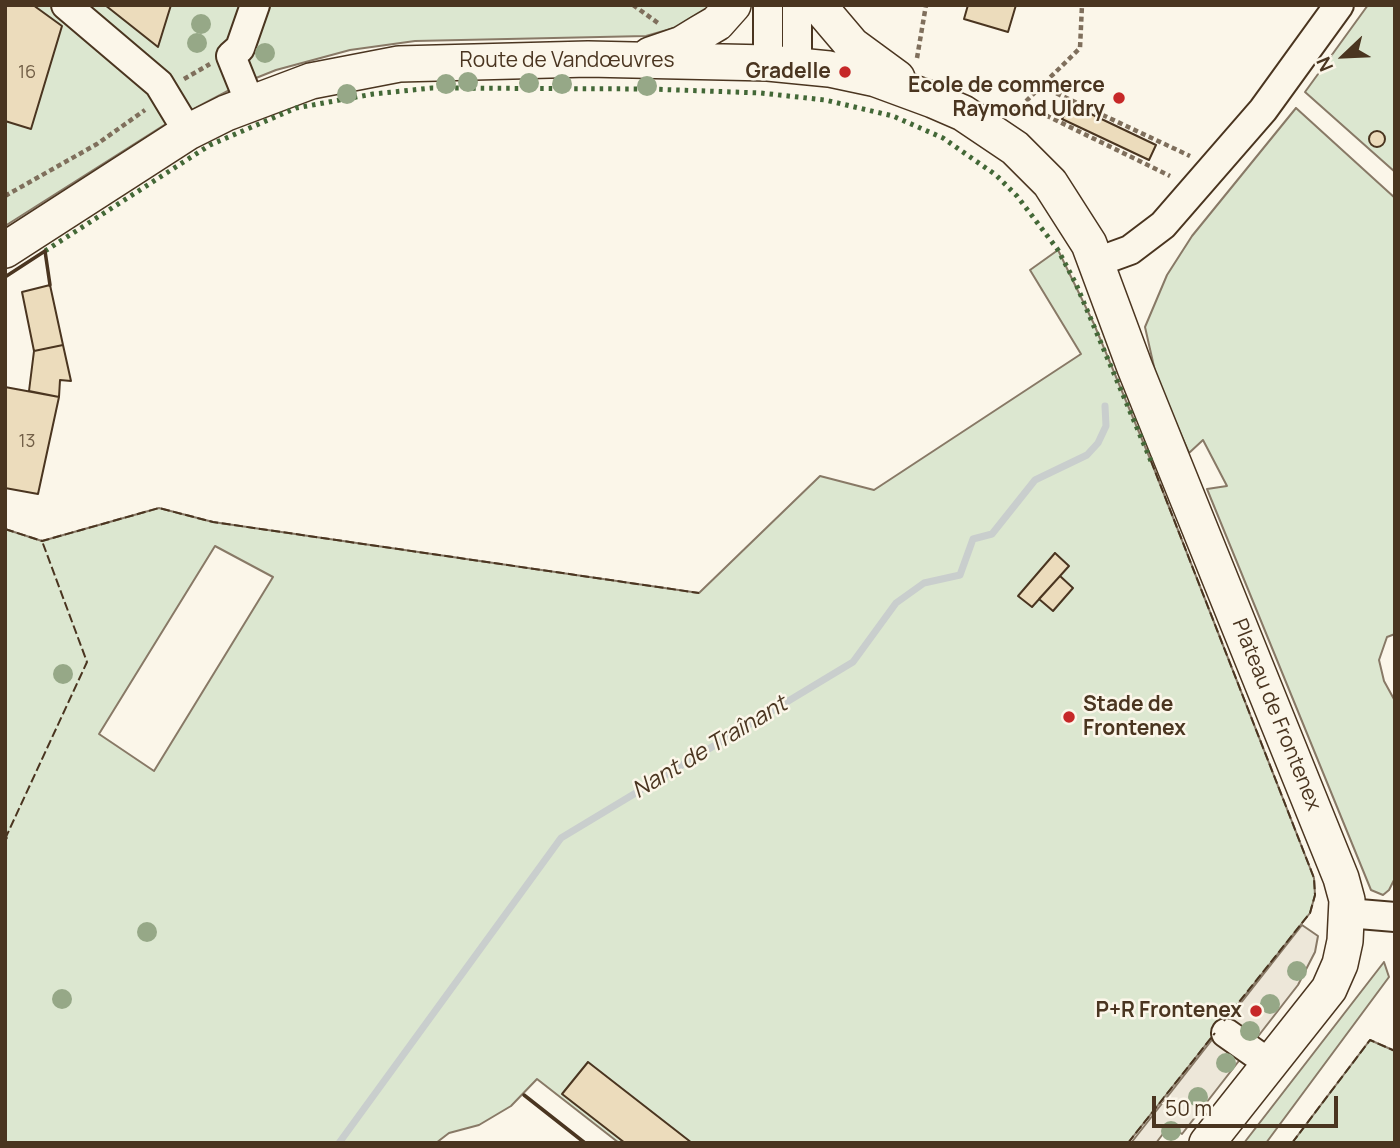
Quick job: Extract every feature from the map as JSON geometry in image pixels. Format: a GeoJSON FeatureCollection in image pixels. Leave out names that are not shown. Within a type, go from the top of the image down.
{"type":"FeatureCollection","features":[{"type":"Feature","properties":{"kind":"main road"},"geometry":{"type":"LineString","coordinates":[[628,61],[682,44],[717,23],[733,5]]}},
{"type":"Feature","properties":{"kind":"main road"},"geometry":{"type":"LineString","coordinates":[[818,5],[852,45],[886,72],[933,100]]}},
{"type":"Feature","properties":{"kind":"main road","name":"Route de Vandœuvres"},"geometry":{"type":"LineString","coordinates":[[5,250],[188,132],[250,103],[311,81],[399,64],[448,60],[628,61],[783,64],[876,79],[933,100],[988,128],[1034,165],[1073,216],[1097,262]]}},
{"type":"Feature","properties":{"kind":"main road","name":"Plateau de Frontenex"},"geometry":{"type":"LineString","coordinates":[[1097,262],[1135,368],[1341,878],[1347,913],[1340,964],[1329,989],[1207,1143]]}},
{"type":"Feature","properties":{"kind":"street"},"geometry":{"type":"LineString","coordinates":[[65,5],[124,52],[167,94],[188,132]]}},
{"type":"Feature","properties":{"kind":"street"},"geometry":{"type":"LineString","coordinates":[[250,103],[231,56],[240,48],[255,5]]}},
{"type":"Feature","properties":{"kind":"street"},"geometry":{"type":"LineString","coordinates":[[768,5],[783,64]]}},
{"type":"Feature","properties":{"kind":"street"},"geometry":{"type":"LineString","coordinates":[[783,64],[797,5]]}},
{"type":"Feature","properties":{"kind":"street"},"geometry":{"type":"LineString","coordinates":[[1097,262],[1130,250],[1163,225],[1263,110],[1339,5]]}},
{"type":"Feature","properties":{"kind":"street"},"geometry":{"type":"LineString","coordinates":[[1347,913],[1395,917]]}},
{"type":"Feature","properties":{"kind":"street"},"geometry":{"type":"LineString","coordinates":[[1226,1033],[1270,1064]]}},
{"type":"Feature","properties":{"kind":"path"},"geometry":{"type":"LineString","coordinates":[[632,5],[646,12],[661,26]]}},
{"type":"Feature","properties":{"kind":"path"},"geometry":{"type":"LineString","coordinates":[[646,12],[648,5]]}},
{"type":"Feature","properties":{"kind":"path"},"geometry":{"type":"LineString","coordinates":[[915,66],[926,5]]}},
{"type":"Feature","properties":{"kind":"path"},"geometry":{"type":"LineString","coordinates":[[1013,114],[1080,48],[1082,5]]}},
{"type":"Feature","properties":{"kind":"path"},"geometry":{"type":"LineString","coordinates":[[5,196],[97,144],[193,72],[231,56]]}},
{"type":"Feature","properties":{"kind":"path"},"geometry":{"type":"LineString","coordinates":[[1041,86],[1191,156]]}},
{"type":"Feature","properties":{"kind":"path"},"geometry":{"type":"LineString","coordinates":[[1023,104],[1170,176]]}},
{"type":"Feature","properties":{"kind":"green space"},"geometry":{"type":"Polygon","coordinates":[[[5,5],[714,5],[681,26],[646,36],[415,41],[350,50],[276,70],[241,84],[169,122],[5,226],[5,5]]]}},
{"type":"Feature","properties":{"kind":"green space"},"geometry":{"type":"Polygon","coordinates":[[[1368,5],[1395,5],[1395,172],[1305,92],[1368,5]]]}},
{"type":"Feature","properties":{"kind":"green space"},"geometry":{"type":"Polygon","coordinates":[[[1296,108],[1395,198],[1395,634],[1387,637],[1379,660],[1384,681],[1395,701],[1395,878],[1383,895],[1371,890],[1207,489],[1227,486],[1203,440],[1189,453],[1157,380],[1145,327],[1167,275],[1192,236],[1296,108]]]}},
{"type":"Feature","properties":{"kind":"green space"},"geometry":{"type":"Polygon","coordinates":[[[1058,250],[1094,324],[1151,461],[1314,878],[1315,895],[1310,913],[1128,1143],[619,1143],[537,1079],[511,1106],[479,1125],[449,1133],[436,1143],[5,1143],[5,529],[42,541],[159,508],[213,522],[699,593],[820,476],[874,490],[1081,354],[1030,270],[1058,250]],[[215,546],[99,734],[154,771],[273,577],[215,546]]]}},
{"type":"Feature","properties":{"kind":"green space"},"geometry":{"type":"Polygon","coordinates":[[[1384,962],[1389,977],[1266,1143],[1244,1143],[1384,962]]]}},
{"type":"Feature","properties":{"kind":"green space"},"geometry":{"type":"Polygon","coordinates":[[[1370,1040],[1395,1051],[1395,1143],[1292,1143],[1370,1040]]]}},
{"type":"Feature","properties":{"kind":"shaded area","name":"P+R Frontenex"},"geometry":{"type":"Polygon","coordinates":[[[1302,925],[1318,936],[1315,952],[1298,985],[1182,1134],[1169,1126],[1156,1143],[1131,1143],[1302,925]]]}},
{"type":"Feature","properties":{"kind":"building"},"geometry":{"type":"Polygon","coordinates":[[[5,5],[33,5],[62,26],[31,129],[5,121],[5,5]]]}},
{"type":"Feature","properties":{"kind":"building"},"geometry":{"type":"Polygon","coordinates":[[[105,5],[171,5],[158,47],[105,5]]]}},
{"type":"Feature","properties":{"kind":"building"},"geometry":{"type":"Polygon","coordinates":[[[968,5],[1016,5],[1008,32],[964,19],[968,5]]]}},
{"type":"Feature","properties":{"kind":"building"},"geometry":{"type":"Polygon","coordinates":[[[1070,104],[1156,145],[1149,160],[1062,119],[1070,104]]]}},
{"type":"Feature","properties":{"kind":"building"},"geometry":{"type":"Polygon","coordinates":[[[1377,131],[1385,139],[1377,147],[1369,139],[1377,131]]]}},
{"type":"Feature","properties":{"kind":"building"},"geometry":{"type":"Polygon","coordinates":[[[50,285],[63,345],[34,351],[22,292],[50,285]]]}},
{"type":"Feature","properties":{"kind":"building"},"geometry":{"type":"Polygon","coordinates":[[[63,345],[71,381],[60,380],[59,397],[29,391],[34,351],[63,345]]]}},
{"type":"Feature","properties":{"kind":"building"},"geometry":{"type":"Polygon","coordinates":[[[5,387],[59,397],[38,494],[5,488],[5,387]]]}},
{"type":"Feature","properties":{"kind":"building"},"geometry":{"type":"Polygon","coordinates":[[[1055,553],[1069,566],[1032,607],[1018,596],[1055,553]]]}},
{"type":"Feature","properties":{"kind":"building"},"geometry":{"type":"Polygon","coordinates":[[[1060,576],[1073,588],[1053,611],[1039,599],[1060,576]]]}},
{"type":"Feature","properties":{"kind":"building"},"geometry":{"type":"Polygon","coordinates":[[[588,1062],[692,1143],[625,1143],[562,1094],[588,1062]]]}},
{"type":"Feature","properties":{"kind":"waterway","name":"Nant de Traînant"},"geometry":{"type":"LineString","coordinates":[[339,1143],[561,838],[853,662],[896,603],[924,583],[960,575],[973,539],[992,534],[1035,480],[1087,455],[1098,443],[1106,426],[1105,406]]}},
{"type":"Feature","properties":{"kind":"hedge"},"geometry":{"type":"LineString","coordinates":[[45,251],[210,145],[296,108],[373,94],[432,88],[650,89],[761,93],[825,100],[893,116],[943,138],[996,175],[1017,196],[1058,250],[1076,284],[1151,461]]}},
{"type":"Feature","properties":{"kind":"fence"},"geometry":{"type":"LineString","coordinates":[[1151,461],[1314,878],[1315,895],[1310,913],[1223,1022]]}},
{"type":"Feature","properties":{"kind":"fence"},"geometry":{"type":"LineString","coordinates":[[5,529],[42,541],[159,508],[213,522],[699,593]]}},
{"type":"Feature","properties":{"kind":"fence"},"geometry":{"type":"LineString","coordinates":[[5,839],[87,662],[42,541]]}},
{"type":"Feature","properties":{"kind":"fence"},"geometry":{"type":"LineString","coordinates":[[1128,1143],[1215,1033]]}},
{"type":"Feature","properties":{"kind":"fence"},"geometry":{"type":"LineString","coordinates":[[1292,1143],[1370,1040],[1395,1051]]}},
{"type":"Feature","properties":{"kind":"wall"},"geometry":{"type":"LineString","coordinates":[[5,277],[45,251],[50,285]]}},
{"type":"Feature","properties":{"kind":"wall"},"geometry":{"type":"LineString","coordinates":[[524,1095],[585,1143]]}},
{"type":"Feature","properties":{"kind":"place","name":"Gradelle"},"geometry":{"type":"Point","coordinates":[845,72]}},
{"type":"Feature","properties":{"kind":"place","name":"Ecole de commerce Raymond Uldry"},"geometry":{"type":"Point","coordinates":[1119,98]}},
{"type":"Feature","properties":{"kind":"place","name":"Stade de Frontenex"},"geometry":{"type":"Point","coordinates":[1069,717]}},
{"type":"Feature","properties":{"kind":"place","name":"P+R Frontenex"},"geometry":{"type":"Point","coordinates":[1256,1011]}}]}
